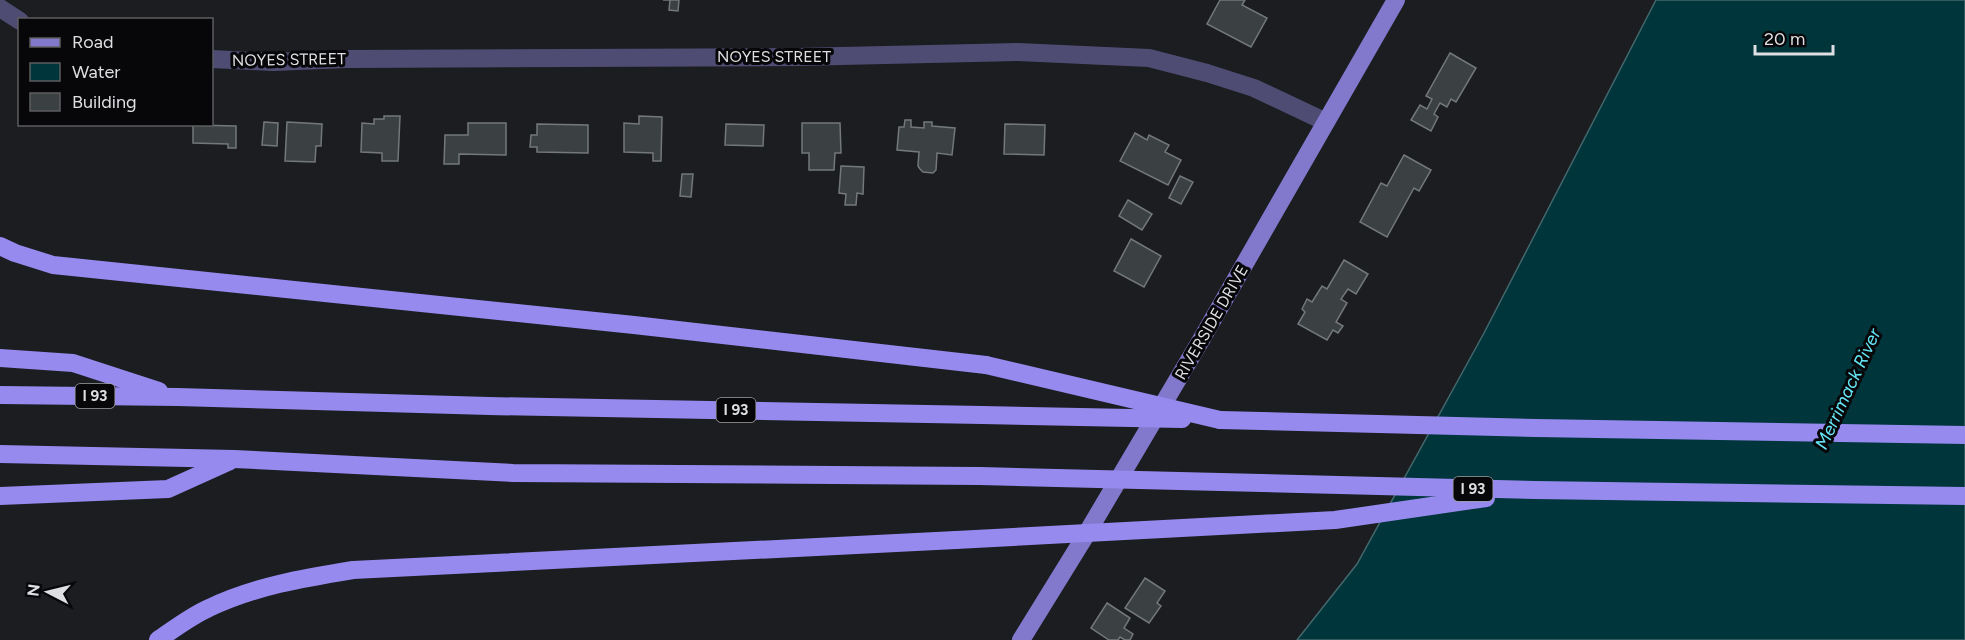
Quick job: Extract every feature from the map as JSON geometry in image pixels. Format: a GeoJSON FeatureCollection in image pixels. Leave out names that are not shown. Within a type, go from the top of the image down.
{"type":"FeatureCollection","features":[{"type":"Feature","properties":{"kind":"highway"},"geometry":{"type":"LineString","coordinates":[[0,246],[53,265],[634,325],[986,365],[1220,420]]}},
{"type":"Feature","properties":{"kind":"highway"},"geometry":{"type":"LineString","coordinates":[[1,358],[74,363],[177,397]]}},
{"type":"Feature","properties":{"kind":"highway","name":"I 93"},"geometry":{"type":"LineString","coordinates":[[6,395],[1965,435]]}},
{"type":"Feature","properties":{"kind":"highway","name":"I 93"},"geometry":{"type":"LineString","coordinates":[[0,454],[234,459],[513,473],[980,476],[1535,490],[1965,496]]}},
{"type":"Feature","properties":{"kind":"highway"},"geometry":{"type":"LineString","coordinates":[[0,496],[168,489],[234,459]]}},
{"type":"Feature","properties":{"kind":"highway"},"geometry":{"type":"LineString","coordinates":[[158,640],[208,608],[233,598],[292,580],[353,570],[1335,520],[1535,490]]}},
{"type":"Feature","properties":{"kind":"main road","name":"RIVERSIDE DRIVE"},"geometry":{"type":"LineString","coordinates":[[1021,640],[1202,340],[1396,0]]}},
{"type":"Feature","properties":{"kind":"street"},"geometry":{"type":"LineString","coordinates":[[0,8],[18,20]]}},
{"type":"Feature","properties":{"kind":"street","name":"NOYES STREET"},"geometry":{"type":"LineString","coordinates":[[213,59],[273,62],[445,57],[797,57],[1018,52],[1149,58],[1207,72],[1254,88],[1326,122]]}},
{"type":"Feature","properties":{"kind":"water","name":"Merrimack River"},"geometry":{"type":"Polygon","coordinates":[[[1656,0],[1965,0],[1965,640],[1297,640],[1357,564],[1484,333],[1656,0]]]}},
{"type":"Feature","properties":{"kind":"building"},"geometry":{"type":"Polygon","coordinates":[[[670,0],[679,0],[678,11],[669,10],[670,0]]]}},
{"type":"Feature","properties":{"kind":"building"},"geometry":{"type":"Polygon","coordinates":[[[1220,0],[1245,0],[1242,5],[1267,18],[1251,47],[1207,24],[1220,0]]]}},
{"type":"Feature","properties":{"kind":"building"},"geometry":{"type":"Polygon","coordinates":[[[1450,53],[1476,68],[1456,102],[1451,99],[1447,107],[1440,103],[1434,114],[1438,117],[1431,131],[1411,120],[1420,105],[1427,109],[1432,99],[1426,96],[1450,53]]]}},
{"type":"Feature","properties":{"kind":"building"},"geometry":{"type":"Polygon","coordinates":[[[384,116],[400,116],[398,161],[382,161],[382,153],[361,152],[362,123],[374,124],[374,119],[384,119],[384,116]]]}},
{"type":"Feature","properties":{"kind":"building"},"geometry":{"type":"Polygon","coordinates":[[[639,116],[662,117],[661,161],[653,161],[653,153],[624,152],[624,123],[639,124],[639,116]]]}},
{"type":"Feature","properties":{"kind":"building"},"geometry":{"type":"Polygon","coordinates":[[[905,120],[911,120],[911,127],[924,128],[924,122],[932,122],[932,126],[955,128],[952,155],[937,153],[936,170],[933,173],[923,172],[918,166],[919,152],[897,150],[899,127],[904,127],[905,120]]]}},
{"type":"Feature","properties":{"kind":"building"},"geometry":{"type":"Polygon","coordinates":[[[264,122],[278,123],[277,146],[262,145],[264,122]]]}},
{"type":"Feature","properties":{"kind":"building"},"geometry":{"type":"Polygon","coordinates":[[[287,122],[322,124],[321,146],[316,146],[315,162],[285,161],[287,122]]]}},
{"type":"Feature","properties":{"kind":"building"},"geometry":{"type":"Polygon","coordinates":[[[468,123],[506,123],[506,155],[459,154],[459,164],[444,164],[445,135],[468,135],[468,123]]]}},
{"type":"Feature","properties":{"kind":"building"},"geometry":{"type":"Polygon","coordinates":[[[802,123],[840,123],[841,153],[835,153],[834,170],[809,170],[809,153],[802,153],[802,123]]]}},
{"type":"Feature","properties":{"kind":"building"},"geometry":{"type":"Polygon","coordinates":[[[537,124],[588,125],[588,153],[537,152],[537,147],[530,147],[531,135],[537,135],[537,124]]]}},
{"type":"Feature","properties":{"kind":"building"},"geometry":{"type":"Polygon","coordinates":[[[726,124],[764,125],[763,146],[725,145],[726,124]]]}},
{"type":"Feature","properties":{"kind":"building"},"geometry":{"type":"Polygon","coordinates":[[[1005,124],[1045,125],[1044,155],[1004,154],[1005,124]]]}},
{"type":"Feature","properties":{"kind":"building"},"geometry":{"type":"Polygon","coordinates":[[[193,126],[236,126],[236,148],[228,148],[228,144],[193,143],[193,126]]]}},
{"type":"Feature","properties":{"kind":"building"},"geometry":{"type":"Polygon","coordinates":[[[1135,133],[1147,140],[1149,135],[1169,145],[1165,152],[1181,160],[1168,185],[1120,161],[1135,133]]]}},
{"type":"Feature","properties":{"kind":"building"},"geometry":{"type":"Polygon","coordinates":[[[1404,155],[1431,170],[1419,191],[1414,188],[1387,237],[1360,222],[1381,183],[1387,186],[1404,155]]]}},
{"type":"Feature","properties":{"kind":"building"},"geometry":{"type":"Polygon","coordinates":[[[841,166],[864,167],[863,194],[857,193],[856,205],[845,205],[846,194],[839,193],[841,166]]]}},
{"type":"Feature","properties":{"kind":"building"},"geometry":{"type":"Polygon","coordinates":[[[682,174],[693,174],[691,197],[680,196],[682,174]]]}},
{"type":"Feature","properties":{"kind":"building"},"geometry":{"type":"Polygon","coordinates":[[[1180,176],[1193,182],[1181,204],[1169,198],[1180,176]]]}},
{"type":"Feature","properties":{"kind":"building"},"geometry":{"type":"Polygon","coordinates":[[[1128,200],[1152,214],[1142,230],[1119,216],[1128,200]]]}},
{"type":"Feature","properties":{"kind":"building"},"geometry":{"type":"Polygon","coordinates":[[[1131,239],[1161,256],[1144,287],[1114,271],[1131,239]]]}},
{"type":"Feature","properties":{"kind":"building"},"geometry":{"type":"Polygon","coordinates":[[[1344,260],[1368,274],[1356,294],[1348,289],[1341,299],[1347,303],[1336,322],[1343,326],[1338,333],[1333,330],[1327,340],[1298,324],[1305,312],[1302,309],[1307,299],[1312,302],[1322,286],[1327,289],[1344,260]]]}},
{"type":"Feature","properties":{"kind":"building"},"geometry":{"type":"Polygon","coordinates":[[[1145,578],[1165,591],[1157,603],[1161,606],[1149,623],[1125,608],[1145,578]]]}},
{"type":"Feature","properties":{"kind":"building"},"geometry":{"type":"Polygon","coordinates":[[[1107,603],[1130,618],[1124,628],[1133,634],[1130,640],[1120,637],[1118,640],[1109,640],[1091,628],[1107,603]]]}}]}
